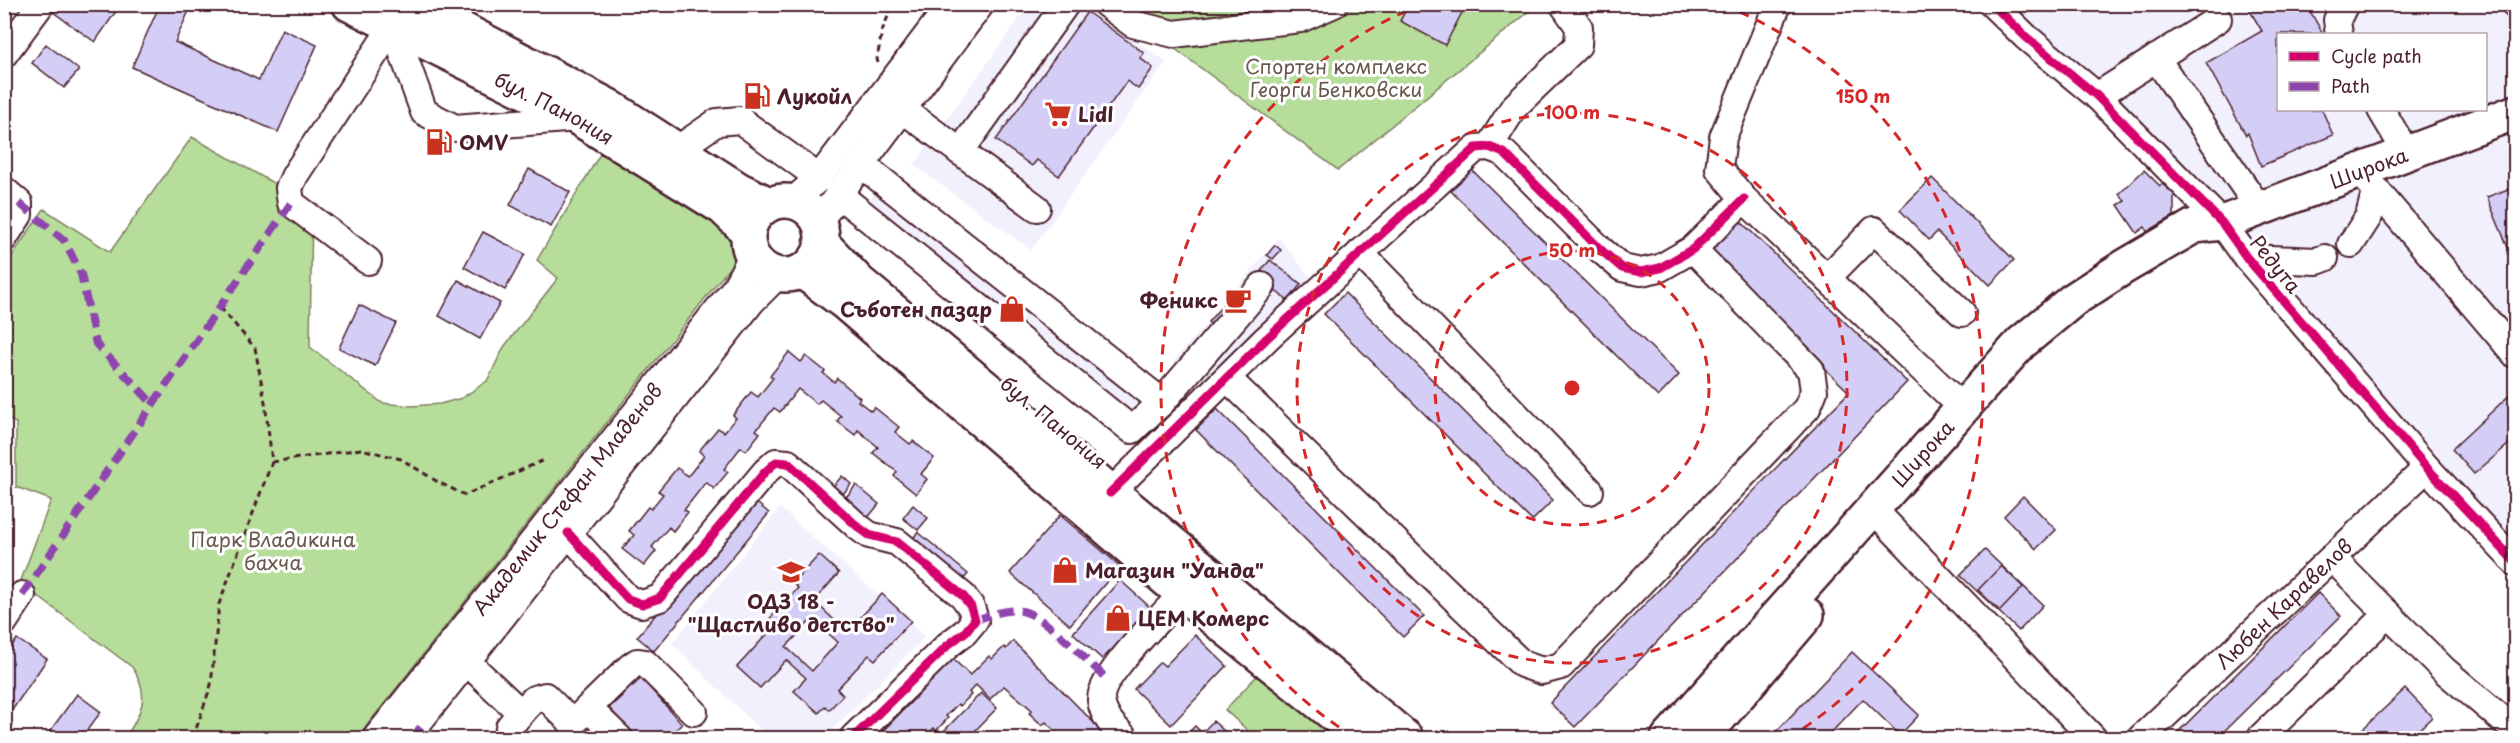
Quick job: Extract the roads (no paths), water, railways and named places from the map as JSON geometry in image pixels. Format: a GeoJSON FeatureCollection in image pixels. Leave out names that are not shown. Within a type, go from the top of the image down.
{"type":"FeatureCollection","features":[{"type":"Feature","properties":{"kind":"main road","name":"бул. Панония"},"geometry":{"type":"LineString","coordinates":[[349,4],[407,12],[556,76],[678,148],[738,189],[780,202],[807,207],[820,232],[859,282],[1406,738]]}},
{"type":"Feature","properties":{"kind":"main road","name":"бул. Панония"},"geometry":{"type":"LineString","coordinates":[[407,12],[723,208],[749,243],[762,269],[790,273],[845,303],[1183,594],[1363,738]]}},
{"type":"Feature","properties":{"kind":"main road","name":"Широка"},"geometry":{"type":"LineString","coordinates":[[1702,738],[1880,516],[1963,408],[2021,343],[2073,300],[2194,226],[2222,223],[2259,208],[2367,179],[2406,152],[2516,112]]}},
{"type":"Feature","properties":{"kind":"main road"},"geometry":{"type":"LineString","coordinates":[[749,243],[756,213],[780,202]]}},
{"type":"Feature","properties":{"kind":"main road","name":"Широка"},"geometry":{"type":"LineString","coordinates":[[1668,738],[2034,359],[2087,315],[2202,244],[2222,223]]}},
{"type":"Feature","properties":{"kind":"main road"},"geometry":{"type":"LineString","coordinates":[[790,273],[816,260],[820,232]]}},
{"type":"Feature","properties":{"kind":"street"},"geometry":{"type":"LineString","coordinates":[[4,54],[41,4]]}},
{"type":"Feature","properties":{"kind":"street"},"geometry":{"type":"LineString","coordinates":[[820,232],[829,186],[889,86],[951,4]]}},
{"type":"Feature","properties":{"kind":"street"},"geometry":{"type":"LineString","coordinates":[[780,202],[829,186],[861,164],[981,4]]}},
{"type":"Feature","properties":{"kind":"street"},"geometry":{"type":"LineString","coordinates":[[1106,4],[1133,24],[1174,34],[1300,19],[1334,4]]}},
{"type":"Feature","properties":{"kind":"street"},"geometry":{"type":"LineString","coordinates":[[1489,147],[1514,107],[1578,45],[1579,27],[1563,4]]}},
{"type":"Feature","properties":{"kind":"street"},"geometry":{"type":"LineString","coordinates":[[1779,4],[1723,137],[1719,168],[1744,199],[1963,408]]}},
{"type":"Feature","properties":{"kind":"street","name":"Редута"},"geometry":{"type":"LineString","coordinates":[[1992,4],[2026,37],[2097,96],[2222,223],[2247,258],[2427,468],[2516,562]]}},
{"type":"Feature","properties":{"kind":"street"},"geometry":{"type":"LineString","coordinates":[[960,152],[1065,5]]}},
{"type":"Feature","properties":{"kind":"street"},"geometry":{"type":"LineString","coordinates":[[407,12],[424,112],[455,128],[578,118]]}},
{"type":"Feature","properties":{"kind":"street"},"geometry":{"type":"LineString","coordinates":[[368,261],[291,202],[290,188],[295,175],[407,12]]}},
{"type":"Feature","properties":{"kind":"street"},"geometry":{"type":"LineString","coordinates":[[2097,96],[2218,19]]}},
{"type":"Feature","properties":{"kind":"street"},"geometry":{"type":"LineString","coordinates":[[2156,58],[2259,208]]}},
{"type":"Feature","properties":{"kind":"street"},"geometry":{"type":"LineString","coordinates":[[902,110],[1037,208]]}},
{"type":"Feature","properties":{"kind":"street"},"geometry":{"type":"LineString","coordinates":[[2382,111],[2406,152]]}},
{"type":"Feature","properties":{"kind":"street"},"geometry":{"type":"LineString","coordinates":[[678,148],[717,122],[740,120],[829,186],[1129,429],[1135,430],[1162,402],[1262,286]]}},
{"type":"Feature","properties":{"kind":"street"},"geometry":{"type":"LineString","coordinates":[[1110,493],[1267,338],[1476,148],[1489,147],[1504,153],[1600,250],[1622,268],[1641,272],[1660,268],[1694,249],[1744,199]]}},
{"type":"Feature","properties":{"kind":"street"},"geometry":{"type":"LineString","coordinates":[[861,164],[1162,402]]}},
{"type":"Feature","properties":{"kind":"street"},"geometry":{"type":"LineString","coordinates":[[2350,244],[2369,216],[2367,179]]}},
{"type":"Feature","properties":{"kind":"street"},"geometry":{"type":"LineString","coordinates":[[2367,179],[2516,355]]}},
{"type":"Feature","properties":{"kind":"street"},"geometry":{"type":"LineString","coordinates":[[4,190],[19,203],[19,215],[4,238]]}},
{"type":"Feature","properties":{"kind":"street"},"geometry":{"type":"LineString","coordinates":[[1827,278],[1874,230],[1962,313]]}},
{"type":"Feature","properties":{"kind":"street","name":"Академик Стефан Младенов"},"geometry":{"type":"LineString","coordinates":[[376,738],[735,288],[749,243]]}},
{"type":"Feature","properties":{"kind":"street"},"geometry":{"type":"LineString","coordinates":[[1227,378],[1522,664],[1542,671],[1561,666],[1807,408],[1815,391],[1811,370],[1694,249]]}},
{"type":"Feature","properties":{"kind":"street"},"geometry":{"type":"LineString","coordinates":[[1360,253],[1590,491]]}},
{"type":"Feature","properties":{"kind":"street"},"geometry":{"type":"LineString","coordinates":[[2247,258],[2317,261],[2325,258]]}},
{"type":"Feature","properties":{"kind":"street","name":"Академик Стефан Младенов"},"geometry":{"type":"LineString","coordinates":[[406,738],[752,301],[790,273]]}},
{"type":"Feature","properties":{"kind":"street"},"geometry":{"type":"LineString","coordinates":[[1238,315],[1267,338]]}},
{"type":"Feature","properties":{"kind":"street"},"geometry":{"type":"LineString","coordinates":[[568,533],[628,599],[642,604],[660,598],[765,472],[776,462],[788,464],[869,535],[897,542],[963,596],[971,607],[975,620],[853,738]]}},
{"type":"Feature","properties":{"kind":"street","name":"Любен Каравелов"},"geometry":{"type":"LineString","coordinates":[[2141,738],[2427,468]]}},
{"type":"Feature","properties":{"kind":"street"},"geometry":{"type":"LineString","coordinates":[[1880,516],[2093,738]]}},
{"type":"Feature","properties":{"kind":"street"},"geometry":{"type":"LineString","coordinates":[[2333,559],[2444,670],[2516,731]]}},
{"type":"Feature","properties":{"kind":"street"},"geometry":{"type":"LineString","coordinates":[[1125,738],[1108,721],[1101,699],[1103,689],[1112,671],[1183,594]]}},
{"type":"Feature","properties":{"kind":"street"},"geometry":{"type":"LineString","coordinates":[[4,622],[22,595]]}},
{"type":"Feature","properties":{"kind":"street"},"geometry":{"type":"LineString","coordinates":[[2260,738],[2388,614]]}},
{"type":"Feature","properties":{"kind":"street"},"geometry":{"type":"LineString","coordinates":[[467,662],[521,713]]}},
{"type":"Feature","properties":{"kind":"street"},"geometry":{"type":"LineString","coordinates":[[508,738],[509,727],[539,696],[545,696],[568,720],[574,722],[637,662],[645,663],[694,712]]}},
{"type":"Feature","properties":{"kind":"street"},"geometry":{"type":"LineString","coordinates":[[588,708],[619,738]]}},
{"type":"Feature","properties":{"kind":"place","name":"Лукойл"},"geometry":{"type":"Point","coordinates":[757,96]}},
{"type":"Feature","properties":{"kind":"place","name":"Lidl"},"geometry":{"type":"Point","coordinates":[1058,114]}},
{"type":"Feature","properties":{"kind":"place","name":"OMV"},"geometry":{"type":"Point","coordinates":[439,142]}},
{"type":"Feature","properties":{"kind":"place","name":"Феникс"},"geometry":{"type":"Point","coordinates":[1238,300]}},
{"type":"Feature","properties":{"kind":"place","name":"Съботен пазар"},"geometry":{"type":"Point","coordinates":[1012,309]}},
{"type":"Feature","properties":{"kind":"place","name":"Магазин \"Уанда\""},"geometry":{"type":"Point","coordinates":[1065,570]}},
{"type":"Feature","properties":{"kind":"place","name":"ОДЗ 18 - \"Щастливо детство\""},"geometry":{"type":"Point","coordinates":[791,572]}},
{"type":"Feature","properties":{"kind":"place","name":"ЦЕМ Комерс"},"geometry":{"type":"Point","coordinates":[1118,618]}},
{"type":"Feature","properties":{"kind":"park label","name":"Спортен комплекс Георги Бенковски"},"geometry":{"type":"Point","coordinates":[1336,78]}},
{"type":"Feature","properties":{"kind":"park label","name":"Парк Владикина бахча"},"geometry":{"type":"Point","coordinates":[273,550]}}]}
